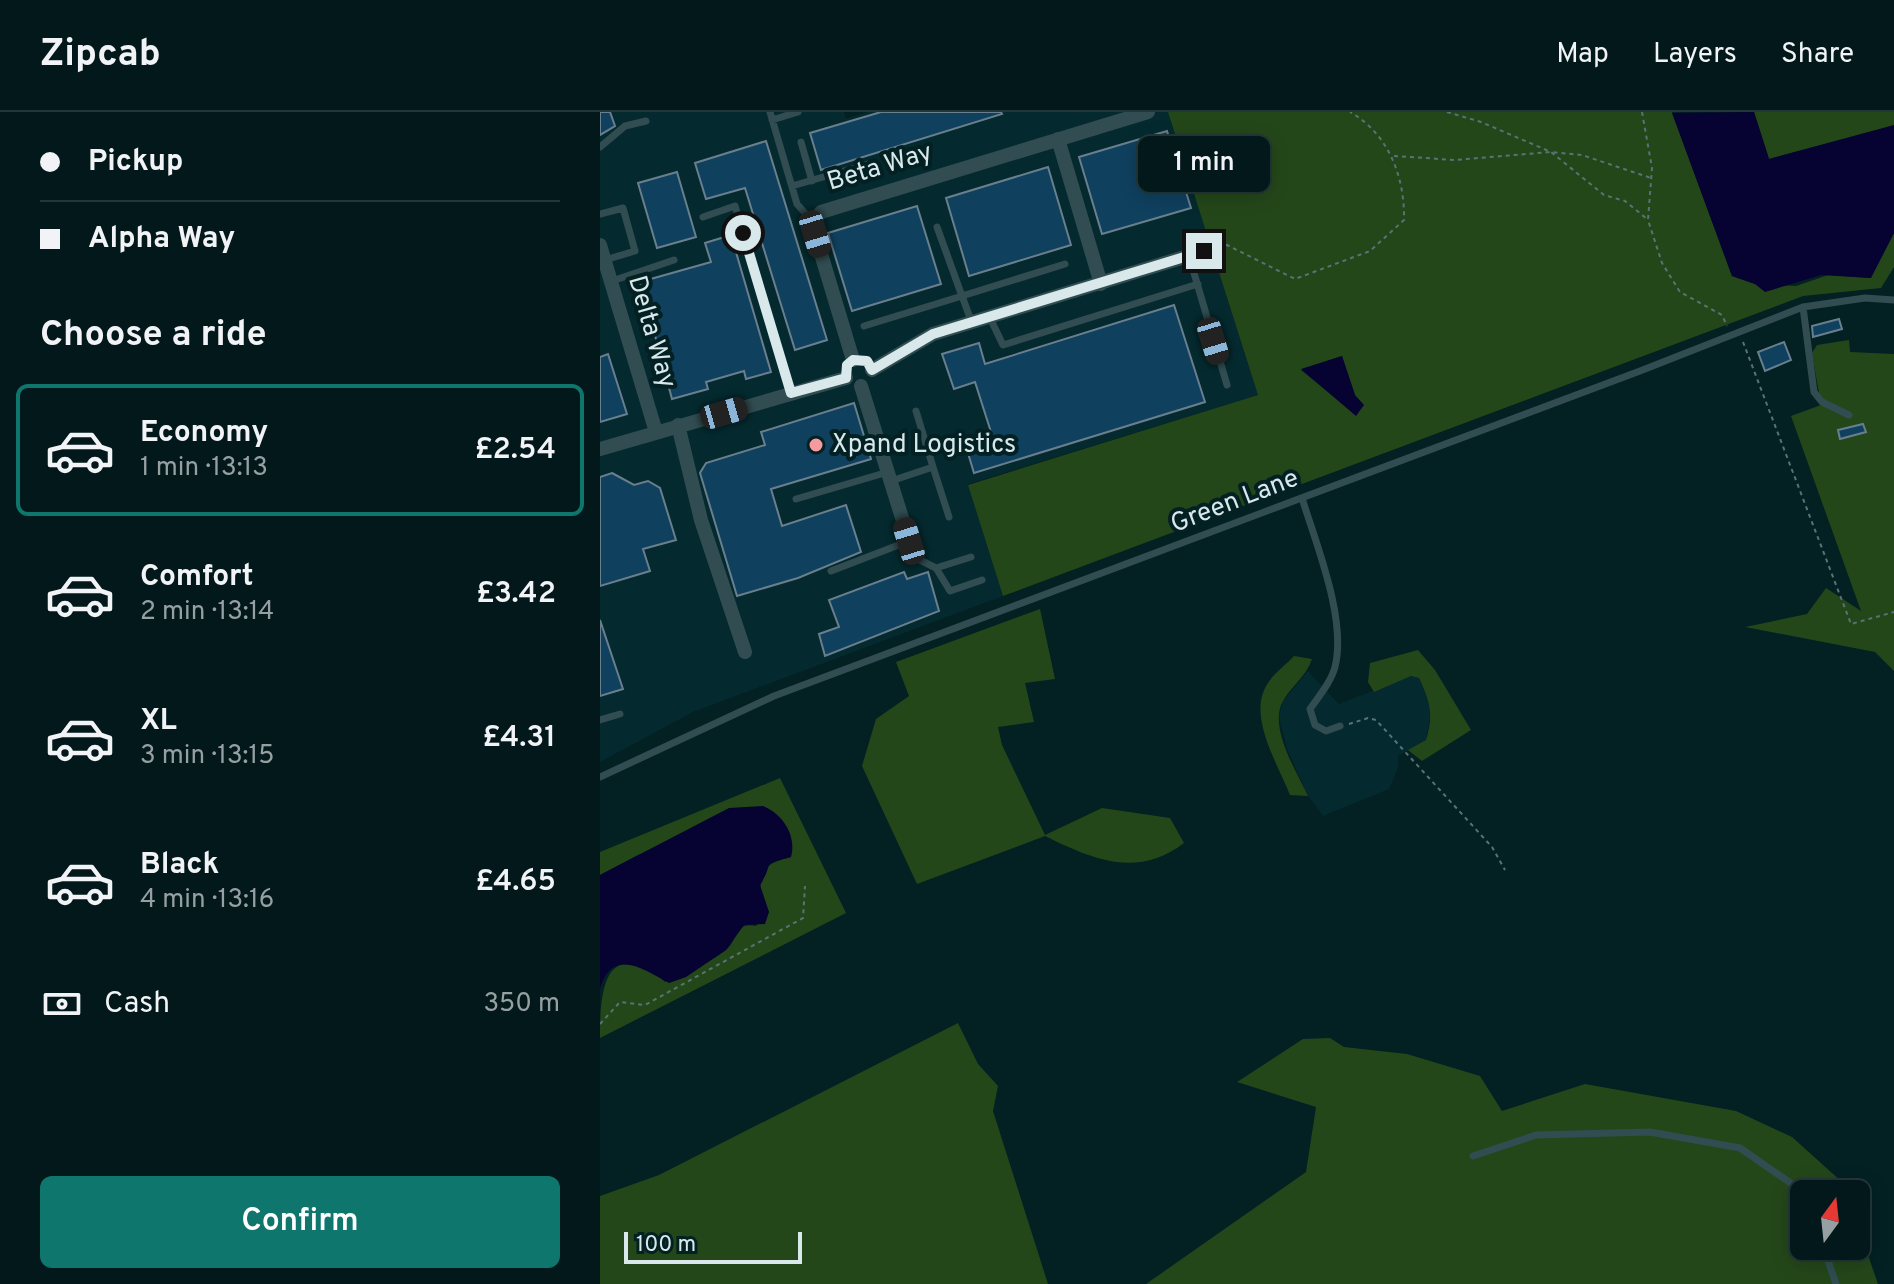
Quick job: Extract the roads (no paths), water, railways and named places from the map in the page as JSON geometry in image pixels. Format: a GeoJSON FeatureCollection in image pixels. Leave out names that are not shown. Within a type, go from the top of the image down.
{"type":"FeatureCollection","features":[{"type":"Feature","properties":{"kind":"street","name":"Beta Way"},"geometry":{"type":"LineString","coordinates":[[853,360],[813,222],[831,207],[1148,112]]}},
{"type":"Feature","properties":{"kind":"street"},"geometry":{"type":"LineString","coordinates":[[1058,139],[1101,284]]}},
{"type":"Feature","properties":{"kind":"street"},"geometry":{"type":"LineString","coordinates":[[872,370],[933,334],[1197,253]]}},
{"type":"Feature","properties":{"kind":"street","name":"Delta Way"},"geometry":{"type":"LineString","coordinates":[[605,265],[656,432]]}},
{"type":"Feature","properties":{"kind":"street"},"geometry":{"type":"LineString","coordinates":[[853,360],[867,361],[872,370],[870,380],[861,386],[851,384],[846,378],[847,365],[853,360]]}},
{"type":"Feature","properties":{"kind":"street"},"geometry":{"type":"LineString","coordinates":[[600,449],[846,378]]}},
{"type":"Feature","properties":{"kind":"street"},"geometry":{"type":"LineString","coordinates":[[861,386],[911,545]]}},
{"type":"Feature","properties":{"kind":"street"},"geometry":{"type":"LineString","coordinates":[[678,425],[701,520],[745,652]]}},
{"type":"Feature","properties":{"kind":"lane"},"geometry":{"type":"LineString","coordinates":[[798,112],[771,116],[802,212],[813,222]]}},
{"type":"Feature","properties":{"kind":"lane"},"geometry":{"type":"LineString","coordinates":[[600,147],[625,126],[646,121]]}},
{"type":"Feature","properties":{"kind":"lane"},"geometry":{"type":"LineString","coordinates":[[801,142],[812,181]]}},
{"type":"Feature","properties":{"kind":"lane"},"geometry":{"type":"LineString","coordinates":[[792,186],[868,164]]}},
{"type":"Feature","properties":{"kind":"lane"},"geometry":{"type":"LineString","coordinates":[[703,217],[735,206],[791,393]]}},
{"type":"Feature","properties":{"kind":"lane"},"geometry":{"type":"LineString","coordinates":[[600,214],[623,208],[635,251],[605,265]]}},
{"type":"Feature","properties":{"kind":"lane"},"geometry":{"type":"LineString","coordinates":[[937,227],[972,323]]}},
{"type":"Feature","properties":{"kind":"lane"},"geometry":{"type":"LineString","coordinates":[[1197,253],[1198,284],[1227,385]]}},
{"type":"Feature","properties":{"kind":"lane"},"geometry":{"type":"LineString","coordinates":[[605,265],[674,260]]}},
{"type":"Feature","properties":{"kind":"lane"},"geometry":{"type":"LineString","coordinates":[[864,326],[1065,264]]}},
{"type":"Feature","properties":{"kind":"lane"},"geometry":{"type":"LineString","coordinates":[[990,318],[1003,345],[1198,284]]}},
{"type":"Feature","properties":{"kind":"lane","name":"Green Lane"},"geometry":{"type":"LineString","coordinates":[[600,777],[774,696],[1803,307],[1865,298],[1894,300]]}},
{"type":"Feature","properties":{"kind":"lane"},"geometry":{"type":"LineString","coordinates":[[1803,307],[1814,392],[1822,402],[1849,415]]}},
{"type":"Feature","properties":{"kind":"lane"},"geometry":{"type":"LineString","coordinates":[[916,411],[949,517]]}},
{"type":"Feature","properties":{"kind":"lane"},"geometry":{"type":"LineString","coordinates":[[796,499],[933,467]]}},
{"type":"Feature","properties":{"kind":"lane"},"geometry":{"type":"LineString","coordinates":[[1302,498],[1325,572],[1337,654],[1334,671],[1310,709],[1315,725],[1326,731],[1340,726]]}},
{"type":"Feature","properties":{"kind":"lane"},"geometry":{"type":"LineString","coordinates":[[831,571],[911,545],[920,560],[936,568],[950,591],[982,580]]}},
{"type":"Feature","properties":{"kind":"lane"},"geometry":{"type":"LineString","coordinates":[[936,568],[971,557]]}},
{"type":"Feature","properties":{"kind":"lane"},"geometry":{"type":"LineString","coordinates":[[600,720],[620,714]]}},
{"type":"Feature","properties":{"kind":"lane"},"geometry":{"type":"LineString","coordinates":[[1473,1156],[1536,1135],[1650,1132],[1740,1148],[1790,1183]]}},
{"type":"Feature","properties":{"kind":"lane"},"geometry":{"type":"LineString","coordinates":[[1828,1260],[1836,1284]]}},
{"type":"Feature","properties":{"kind":"place","name":"Xpand Logistics"},"geometry":{"type":"Point","coordinates":[816,445]}}]}
